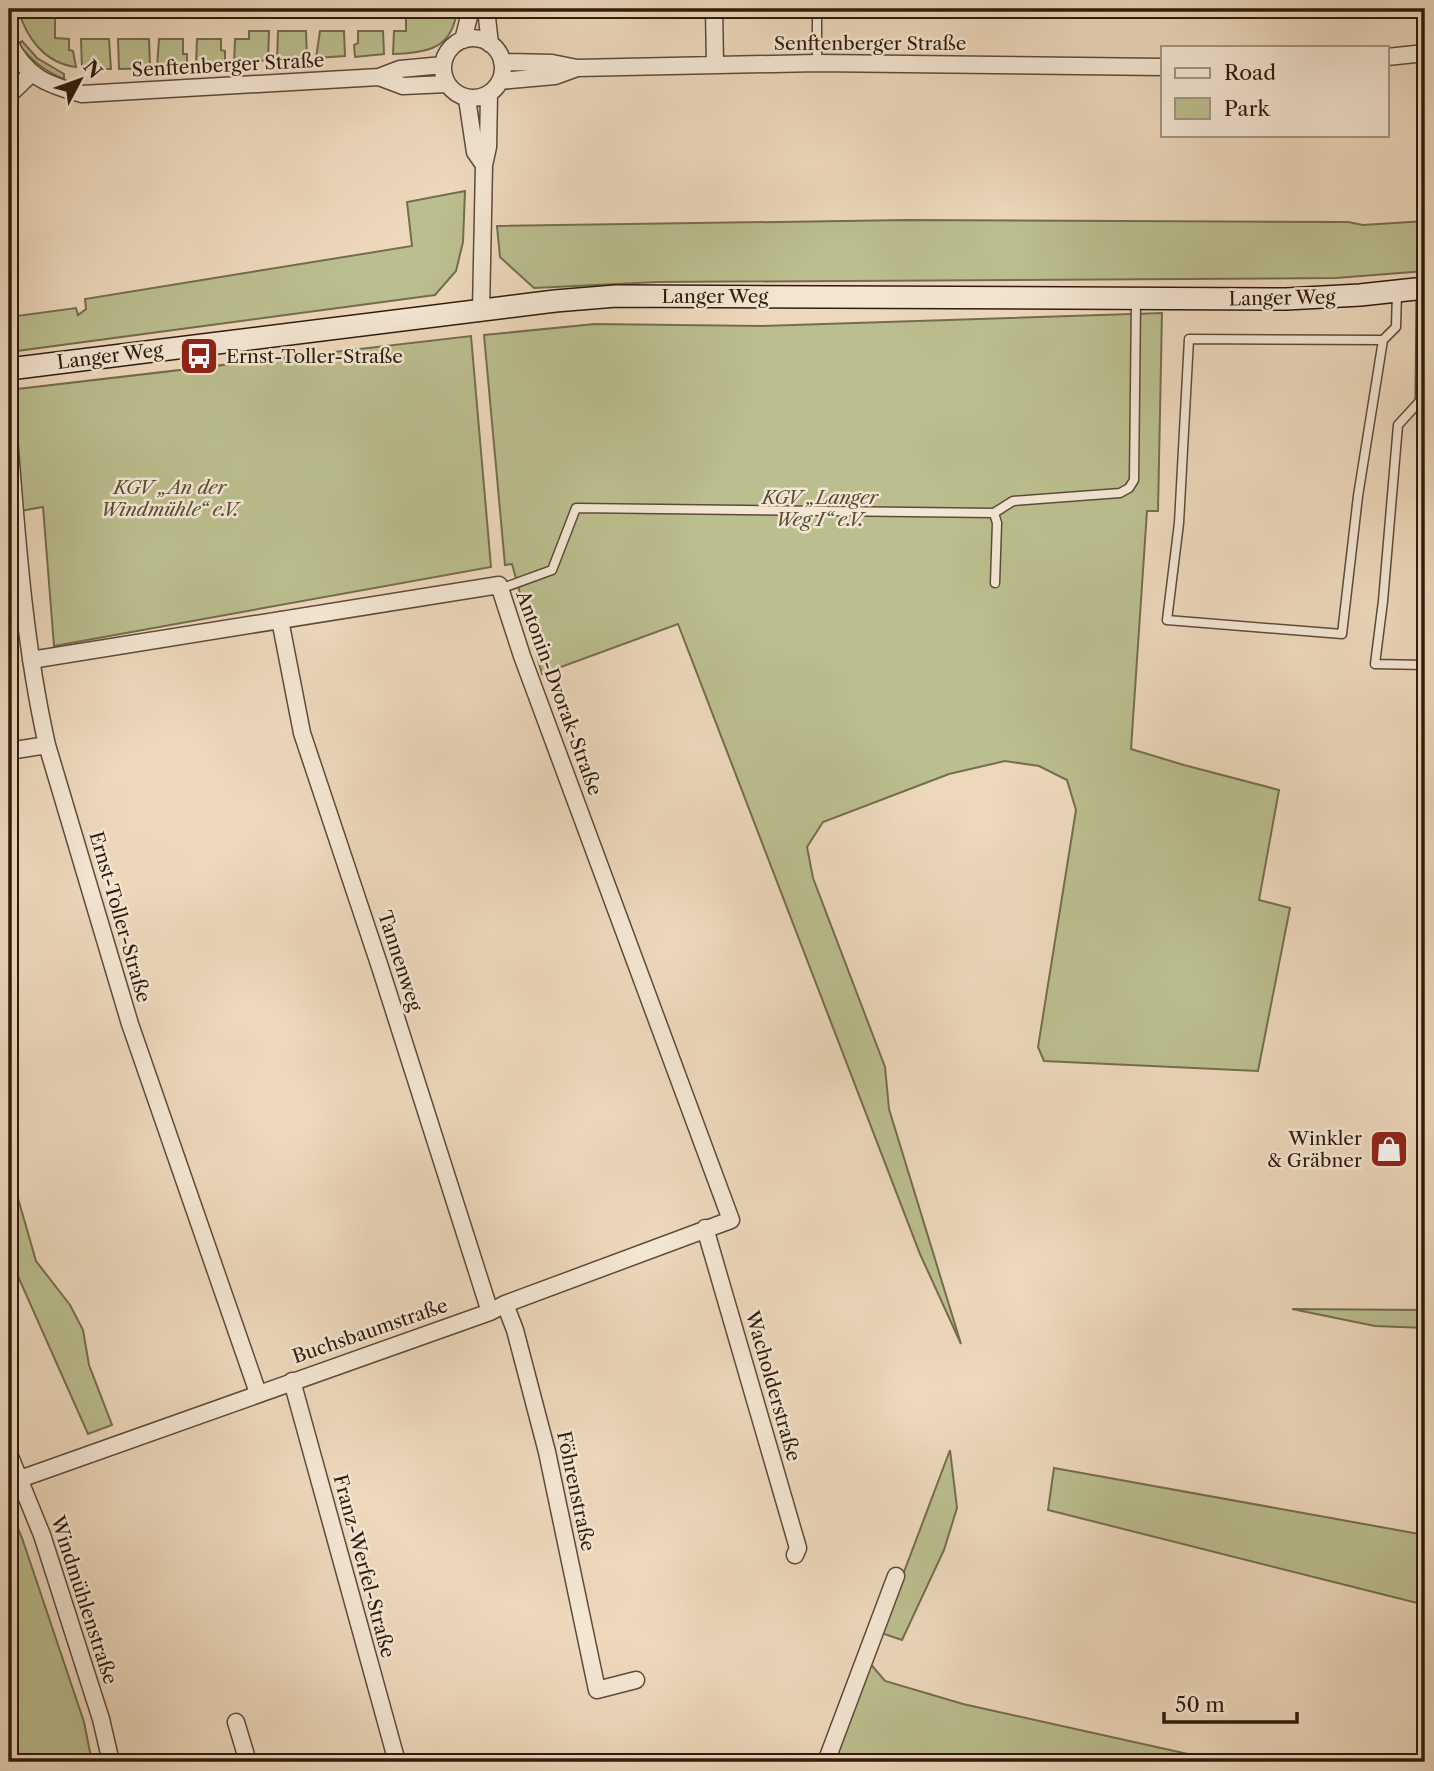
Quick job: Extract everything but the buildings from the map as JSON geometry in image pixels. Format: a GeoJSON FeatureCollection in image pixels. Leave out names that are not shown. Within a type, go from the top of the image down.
{"type":"FeatureCollection","features":[{"type":"Feature","properties":{"kind":"main road","name":"Langer Weg"},"geometry":{"type":"LineString","coordinates":[[9,369],[555,301],[617,296],[1286,299],[1423,288]]}},
{"type":"Feature","properties":{"kind":"street"},"geometry":{"type":"LineString","coordinates":[[463,40],[471,9]]}},
{"type":"Feature","properties":{"kind":"street"},"geometry":{"type":"LineString","coordinates":[[486,9],[490,44]]}},
{"type":"Feature","properties":{"kind":"street"},"geometry":{"type":"LineString","coordinates":[[714,9],[715,64]]}},
{"type":"Feature","properties":{"kind":"street"},"geometry":{"type":"LineString","coordinates":[[467,99],[489,94],[500,81],[500,55],[483,40],[463,40],[452,47],[443,65],[447,84],[467,99],[475,152],[484,165]]}},
{"type":"Feature","properties":{"kind":"street"},"geometry":{"type":"LineString","coordinates":[[9,42],[32,74],[9,95]]}},
{"type":"Feature","properties":{"kind":"street"},"geometry":{"type":"LineString","coordinates":[[1388,57],[1425,53]]}},
{"type":"Feature","properties":{"kind":"street","name":"Senftenberger Straße"},"geometry":{"type":"LineString","coordinates":[[502,62],[552,63],[577,68],[817,63],[1161,67]]}},
{"type":"Feature","properties":{"kind":"street","name":"Senftenberger Straße"},"geometry":{"type":"LineString","coordinates":[[32,74],[54,87],[82,94],[379,77],[400,69],[443,65]]}},
{"type":"Feature","properties":{"kind":"street","name":"Senftenberger Straße"},"geometry":{"type":"LineString","coordinates":[[500,81],[555,76],[577,68]]}},
{"type":"Feature","properties":{"kind":"street","name":"Senftenberger Straße"},"geometry":{"type":"LineString","coordinates":[[379,77],[403,86],[447,84]]}},
{"type":"Feature","properties":{"kind":"street"},"geometry":{"type":"LineString","coordinates":[[481,311],[484,165],[488,147],[489,94]]}},
{"type":"Feature","properties":{"kind":"street","name":"Ernst-Toller-Straße"},"geometry":{"type":"LineString","coordinates":[[9,437],[12,531],[37,702],[47,745],[130,1024],[258,1393]]}},
{"type":"Feature","properties":{"kind":"street","name":"Antonin-Dvorak-Straße"},"geometry":{"type":"LineString","coordinates":[[31,660],[499,585],[522,656],[731,1220]]}},
{"type":"Feature","properties":{"kind":"street","name":"Tannenweg"},"geometry":{"type":"LineString","coordinates":[[280,620],[302,733],[498,1308]]}},
{"type":"Feature","properties":{"kind":"street"},"geometry":{"type":"LineString","coordinates":[[9,751],[47,745]]}},
{"type":"Feature","properties":{"kind":"street","name":"Buchsbaumstraße"},"geometry":{"type":"LineString","coordinates":[[20,1479],[498,1308],[731,1220]]}},
{"type":"Feature","properties":{"kind":"street","name":"Wacholderstraße"},"geometry":{"type":"LineString","coordinates":[[705,1228],[798,1548],[795,1555]]}},
{"type":"Feature","properties":{"kind":"street","name":"Föhrenstraße"},"geometry":{"type":"LineString","coordinates":[[498,1308],[515,1330],[547,1452],[597,1690],[636,1680]]}},
{"type":"Feature","properties":{"kind":"street","name":"Franz-Werfel-Straße"},"geometry":{"type":"LineString","coordinates":[[292,1381],[397,1762]]}},
{"type":"Feature","properties":{"kind":"street","name":"Windmühlenstraße"},"geometry":{"type":"LineString","coordinates":[[9,1454],[42,1535],[101,1719],[111,1762]]}},
{"type":"Feature","properties":{"kind":"street"},"geometry":{"type":"LineString","coordinates":[[826,1762],[896,1576]]}},
{"type":"Feature","properties":{"kind":"street"},"geometry":{"type":"LineString","coordinates":[[236,1722],[247,1762]]}},
{"type":"Feature","properties":{"kind":"lane"},"geometry":{"type":"LineString","coordinates":[[817,9],[817,63]]}},
{"type":"Feature","properties":{"kind":"lane"},"geometry":{"type":"LineString","coordinates":[[1423,288],[1420,401],[1398,425],[1375,664],[1425,665]]}},
{"type":"Feature","properties":{"kind":"lane"},"geometry":{"type":"LineString","coordinates":[[1383,340],[1189,340],[1179,523],[1167,620],[1342,634],[1357,496],[1383,340],[1396,327],[1397,291]]}},
{"type":"Feature","properties":{"kind":"lane"},"geometry":{"type":"LineString","coordinates":[[500,589],[552,569],[576,508],[994,513],[1013,501],[1120,493],[1129,488],[1134,480],[1136,299]]}},
{"type":"Feature","properties":{"kind":"lane"},"geometry":{"type":"LineString","coordinates":[[994,513],[997,523],[995,583]]}},
{"type":"Feature","properties":{"kind":"green space"},"geometry":{"type":"Polygon","coordinates":[[[18,9],[25,9],[26,17],[55,17],[55,38],[69,39],[69,50],[73,51],[76,67],[55,60],[38,47],[31,39],[18,9]]]}},
{"type":"Feature","properties":{"kind":"green space"},"geometry":{"type":"Polygon","coordinates":[[[437,9],[457,9],[450,33],[444,41],[427,50],[393,54],[394,31],[406,31],[406,11],[437,12],[437,9]]]}},
{"type":"Feature","properties":{"kind":"green space"},"geometry":{"type":"Polygon","coordinates":[[[249,31],[269,31],[268,60],[234,63],[235,39],[249,39],[249,31]]]}},
{"type":"Feature","properties":{"kind":"green space"},"geometry":{"type":"Polygon","coordinates":[[[278,31],[306,31],[307,58],[277,61],[278,31]]]}},
{"type":"Feature","properties":{"kind":"green space"},"geometry":{"type":"Polygon","coordinates":[[[320,31],[344,31],[345,56],[316,58],[320,31]]]}},
{"type":"Feature","properties":{"kind":"green space"},"geometry":{"type":"Polygon","coordinates":[[[358,31],[383,31],[384,54],[355,57],[354,45],[358,43],[358,31]]]}},
{"type":"Feature","properties":{"kind":"green space"},"geometry":{"type":"Polygon","coordinates":[[[81,39],[109,39],[111,69],[82,69],[81,39]]]}},
{"type":"Feature","properties":{"kind":"green space"},"geometry":{"type":"Polygon","coordinates":[[[118,39],[149,39],[150,68],[119,69],[118,39]]]}},
{"type":"Feature","properties":{"kind":"green space"},"geometry":{"type":"Polygon","coordinates":[[[159,39],[183,39],[183,54],[187,54],[187,66],[157,67],[159,39]]]}},
{"type":"Feature","properties":{"kind":"green space"},"geometry":{"type":"Polygon","coordinates":[[[197,39],[221,39],[225,64],[196,65],[197,39]]]}},
{"type":"Feature","properties":{"kind":"green space"},"geometry":{"type":"Polygon","coordinates":[[[22,41],[37,58],[64,74],[64,79],[33,60],[18,44],[22,41]]]}},
{"type":"Feature","properties":{"kind":"green space"},"geometry":{"type":"Polygon","coordinates":[[[465,191],[463,242],[456,271],[435,295],[9,352],[9,317],[76,308],[78,315],[86,309],[85,299],[412,246],[407,202],[465,191]]]}},
{"type":"Feature","properties":{"kind":"green space"},"geometry":{"type":"Polygon","coordinates":[[[908,220],[1348,222],[1363,225],[1425,221],[1425,271],[1336,278],[658,282],[534,288],[500,257],[497,226],[908,220]]]}},
{"type":"Feature","properties":{"kind":"green space","name":"KGV „Langer Weg I“ e.V."},"geometry":{"type":"Polygon","coordinates":[[[1162,313],[1158,511],[1147,511],[1131,749],[1279,790],[1259,900],[1290,908],[1258,1071],[1044,1061],[1038,1047],[1076,810],[1067,780],[1039,766],[1005,761],[949,774],[823,822],[807,847],[813,878],[885,1067],[889,1109],[961,1344],[920,1254],[678,624],[542,674],[512,564],[505,565],[484,335],[595,324],[762,326],[1162,313]]]}},
{"type":"Feature","properties":{"kind":"green space","name":"KGV „An der Windmühle“ e.V."},"geometry":{"type":"Polygon","coordinates":[[[471,336],[491,567],[54,646],[43,507],[9,513],[9,390],[471,336]]]}},
{"type":"Feature","properties":{"kind":"green space"},"geometry":{"type":"Polygon","coordinates":[[[9,1167],[36,1261],[70,1305],[83,1330],[89,1365],[112,1425],[88,1434],[9,1256],[9,1167]]]}},
{"type":"Feature","properties":{"kind":"green space"},"geometry":{"type":"Polygon","coordinates":[[[1292,1309],[1425,1310],[1425,1328],[1375,1326],[1292,1309]]]}},
{"type":"Feature","properties":{"kind":"green space"},"geometry":{"type":"Polygon","coordinates":[[[950,1450],[957,1508],[944,1550],[902,1640],[881,1633],[950,1450]]]}},
{"type":"Feature","properties":{"kind":"green space"},"geometry":{"type":"Polygon","coordinates":[[[1054,1468],[1425,1535],[1425,1605],[1048,1510],[1054,1468]]]}},
{"type":"Feature","properties":{"kind":"green space"},"geometry":{"type":"Polygon","coordinates":[[[9,1507],[84,1722],[92,1762],[9,1762],[9,1507]]]}},
{"type":"Feature","properties":{"kind":"green space"},"geometry":{"type":"Polygon","coordinates":[[[868,1661],[885,1681],[963,1704],[1224,1762],[1065,1762],[1045,1757],[1043,1762],[831,1762],[868,1661]]]}},
{"type":"Feature","properties":{"kind":"place","name":"Ernst-Toller-Straße"},"geometry":{"type":"Point","coordinates":[199,356]}},
{"type":"Feature","properties":{"kind":"place","name":"Winkler & Gräbner"},"geometry":{"type":"Point","coordinates":[1389,1149]}}]}
